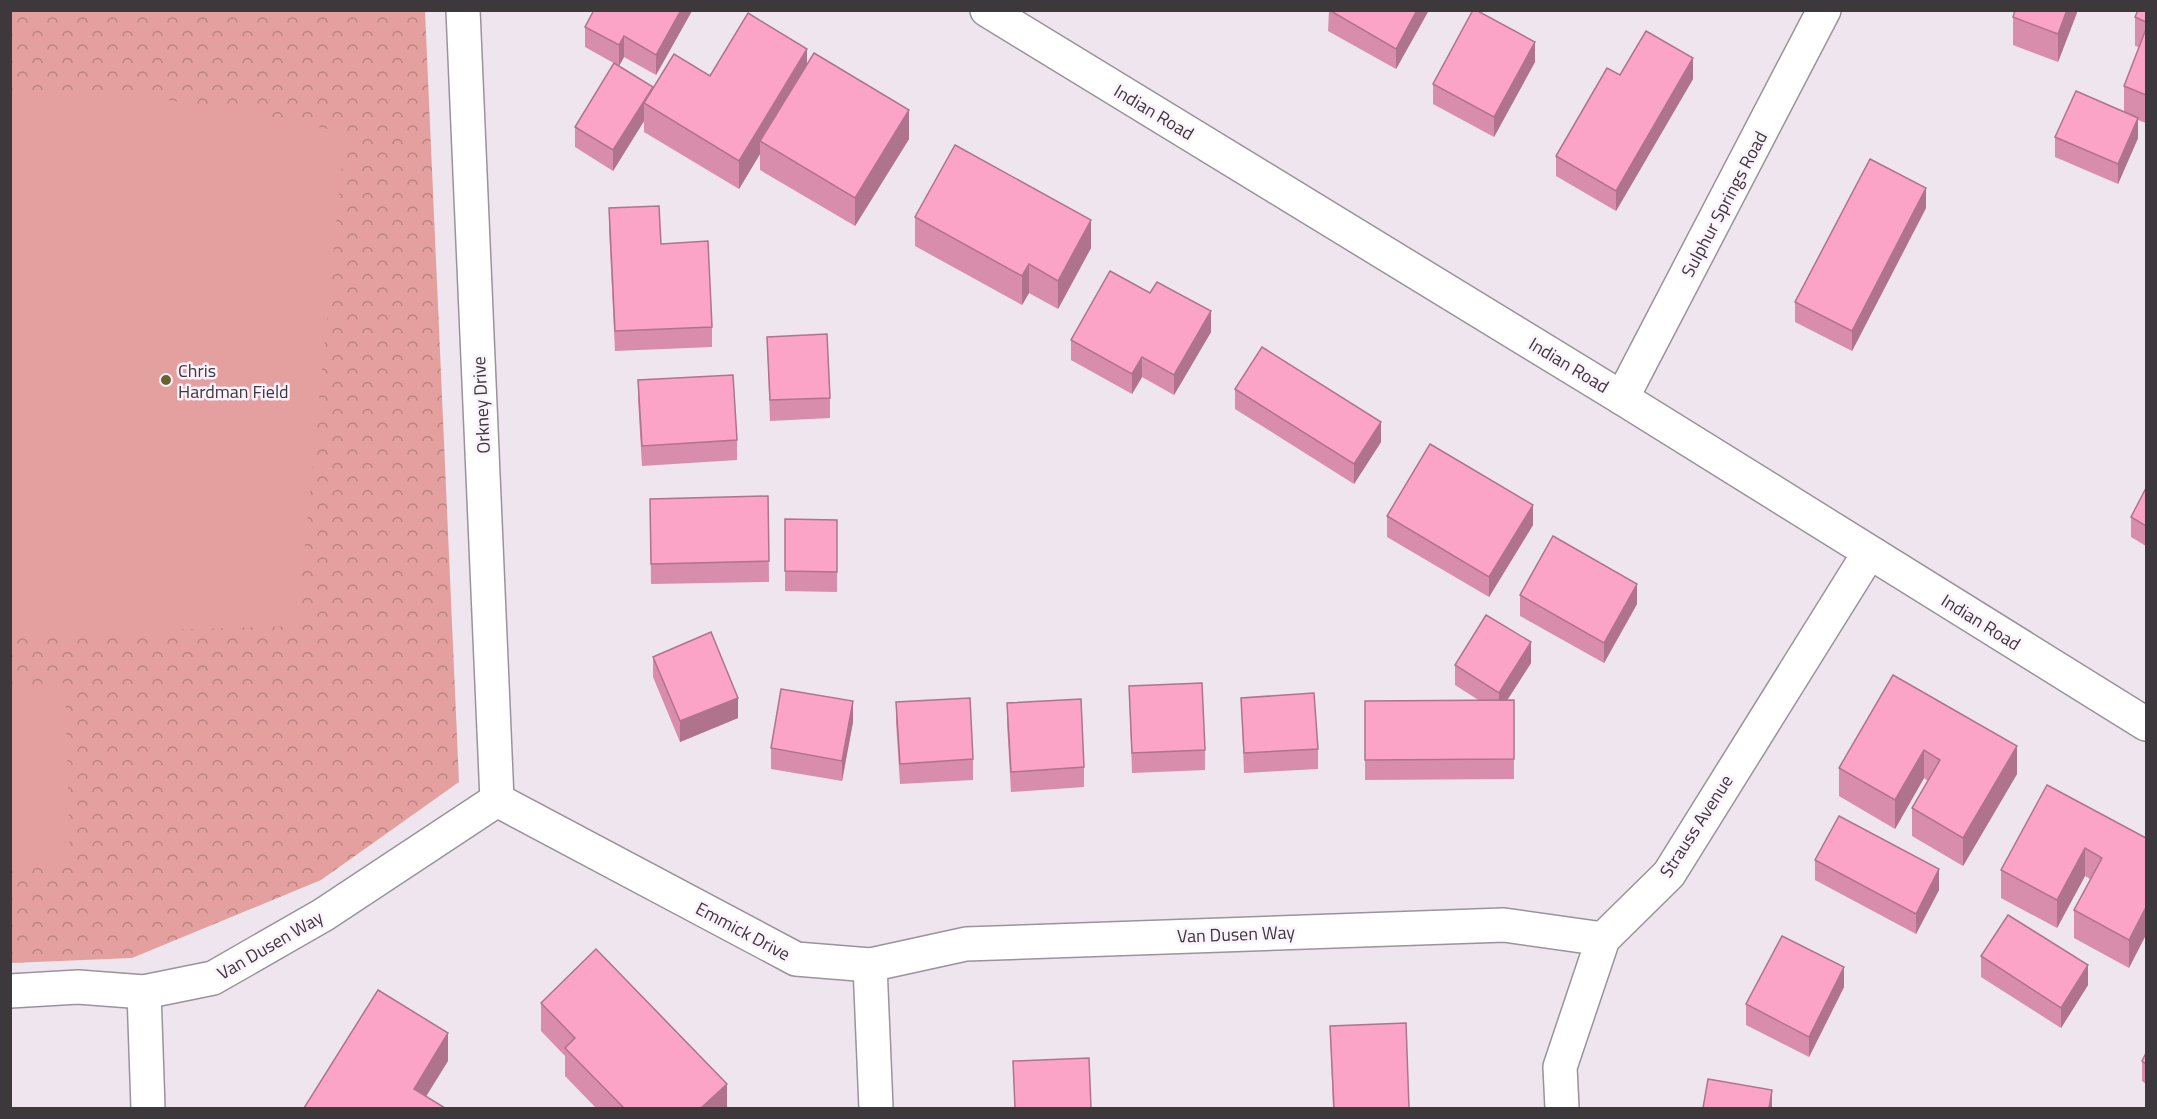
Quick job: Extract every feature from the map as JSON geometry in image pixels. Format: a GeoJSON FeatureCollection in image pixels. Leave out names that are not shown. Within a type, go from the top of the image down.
{"type":"FeatureCollection","features":[{"type":"Feature","properties":{"kind":"street","name":"Orkney Drive"},"geometry":{"type":"LineString","coordinates":[[463,10],[497,800]]}},
{"type":"Feature","properties":{"kind":"street","name":"Indian Road"},"geometry":{"type":"LineString","coordinates":[[987,10],[1623,398],[2146,724]]}},
{"type":"Feature","properties":{"kind":"street","name":"Sulphur Springs Road"},"geometry":{"type":"LineString","coordinates":[[1623,398],[1824,10]]}},
{"type":"Feature","properties":{"kind":"street","name":"Strauss Avenue"},"geometry":{"type":"LineString","coordinates":[[1562,1108],[1560,1067],[1603,939],[1669,874],[1869,553]]}},
{"type":"Feature","properties":{"kind":"street","name":"Emmick Drive"},"geometry":{"type":"LineString","coordinates":[[497,800],[796,959],[870,965]]}},
{"type":"Feature","properties":{"kind":"street","name":"Van Dusen Way"},"geometry":{"type":"LineString","coordinates":[[10,991],[78,987],[144,992],[213,978],[323,915],[497,800]]}},
{"type":"Feature","properties":{"kind":"street","name":"Van Dusen Way"},"geometry":{"type":"LineString","coordinates":[[870,965],[966,944],[1504,925],[1603,939]]}},
{"type":"Feature","properties":{"kind":"street"},"geometry":{"type":"LineString","coordinates":[[870,965],[876,1108]]}},
{"type":"Feature","properties":{"kind":"street"},"geometry":{"type":"LineString","coordinates":[[144,992],[148,1108]]}},
{"type":"Feature","properties":{"kind":"green space"},"geometry":{"type":"Polygon","coordinates":[[[10,11],[425,11],[459,782],[321,880],[132,958],[11,963],[10,11]]]}},
{"type":"Feature","properties":{"kind":"green space","name":"Chris Hardman Field"},"geometry":{"type":"Polygon","coordinates":[[[103,92],[237,109],[345,133],[297,626],[11,634],[11,95],[103,92]]]}},
{"type":"Feature","properties":{"kind":"green space"},"geometry":{"type":"Polygon","coordinates":[[[65,683],[70,860],[11,861],[11,685],[65,683]]]}},
{"type":"Feature","properties":{"kind":"building"},"geometry":{"type":"Polygon","coordinates":[[[594,10],[681,10],[656,55],[624,36],[619,45],[585,27],[594,10]]]}},
{"type":"Feature","properties":{"kind":"building"},"geometry":{"type":"Polygon","coordinates":[[[1329,10],[1417,10],[1396,49],[1329,10]]]}},
{"type":"Feature","properties":{"kind":"building"},"geometry":{"type":"Polygon","coordinates":[[[1473,10],[1535,42],[1494,117],[1433,84],[1473,10]]]}},
{"type":"Feature","properties":{"kind":"building"},"geometry":{"type":"Polygon","coordinates":[[[2015,10],[2067,10],[2058,34],[2013,17],[2015,10]]]}},
{"type":"Feature","properties":{"kind":"building"},"geometry":{"type":"Polygon","coordinates":[[[2138,10],[2146,10],[2146,22],[2135,17],[2138,10]]]}},
{"type":"Feature","properties":{"kind":"building"},"geometry":{"type":"Polygon","coordinates":[[[748,13],[807,49],[739,161],[644,103],[674,54],[710,76],[748,13]]]}},
{"type":"Feature","properties":{"kind":"building"},"geometry":{"type":"Polygon","coordinates":[[[2146,29],[2146,95],[2124,86],[2146,29]]]}},
{"type":"Feature","properties":{"kind":"building"},"geometry":{"type":"Polygon","coordinates":[[[1646,31],[1693,58],[1616,191],[1556,156],[1607,68],[1620,75],[1646,31]]]}},
{"type":"Feature","properties":{"kind":"building"},"geometry":{"type":"Polygon","coordinates":[[[814,53],[909,110],[855,198],[760,141],[814,53]]]}},
{"type":"Feature","properties":{"kind":"building"},"geometry":{"type":"Polygon","coordinates":[[[614,63],[653,87],[613,150],[575,127],[614,63]]]}},
{"type":"Feature","properties":{"kind":"building"},"geometry":{"type":"Polygon","coordinates":[[[2076,91],[2138,118],[2118,164],[2055,137],[2076,91]]]}},
{"type":"Feature","properties":{"kind":"building"},"geometry":{"type":"Polygon","coordinates":[[[955,145],[1091,220],[1058,281],[1029,264],[1022,276],[915,217],[955,145]]]}},
{"type":"Feature","properties":{"kind":"building"},"geometry":{"type":"Polygon","coordinates":[[[1870,159],[1926,188],[1852,331],[1795,302],[1870,159]]]}},
{"type":"Feature","properties":{"kind":"building"},"geometry":{"type":"Polygon","coordinates":[[[659,206],[661,244],[708,241],[712,327],[615,331],[609,208],[659,206]]]}},
{"type":"Feature","properties":{"kind":"building"},"geometry":{"type":"Polygon","coordinates":[[[1110,271],[1150,293],[1157,282],[1211,311],[1174,375],[1142,357],[1132,374],[1071,340],[1110,271]]]}},
{"type":"Feature","properties":{"kind":"building"},"geometry":{"type":"Polygon","coordinates":[[[827,334],[830,398],[770,400],[767,337],[827,334]]]}},
{"type":"Feature","properties":{"kind":"building"},"geometry":{"type":"Polygon","coordinates":[[[1262,347],[1381,422],[1354,464],[1235,389],[1262,347]]]}},
{"type":"Feature","properties":{"kind":"building"},"geometry":{"type":"Polygon","coordinates":[[[733,375],[737,440],[642,446],[638,380],[733,375]]]}},
{"type":"Feature","properties":{"kind":"building"},"geometry":{"type":"Polygon","coordinates":[[[1430,444],[1533,505],[1489,577],[1387,516],[1430,444]]]}},
{"type":"Feature","properties":{"kind":"building"},"geometry":{"type":"Polygon","coordinates":[[[2146,488],[2146,526],[2131,517],[2146,488]]]}},
{"type":"Feature","properties":{"kind":"building"},"geometry":{"type":"Polygon","coordinates":[[[768,496],[769,561],[651,564],[650,499],[768,496]]]}},
{"type":"Feature","properties":{"kind":"building"},"geometry":{"type":"Polygon","coordinates":[[[785,519],[837,520],[837,572],[785,571],[785,519]]]}},
{"type":"Feature","properties":{"kind":"building"},"geometry":{"type":"Polygon","coordinates":[[[1553,536],[1637,584],[1604,643],[1520,595],[1553,536]]]}},
{"type":"Feature","properties":{"kind":"building"},"geometry":{"type":"Polygon","coordinates":[[[1486,615],[1531,642],[1499,693],[1455,665],[1486,615]]]}},
{"type":"Feature","properties":{"kind":"building"},"geometry":{"type":"Polygon","coordinates":[[[711,632],[738,698],[680,721],[653,657],[711,632]]]}},
{"type":"Feature","properties":{"kind":"building"},"geometry":{"type":"Polygon","coordinates":[[[1893,675],[2017,746],[1963,838],[1912,808],[1940,760],[1924,750],[1895,800],[1839,768],[1893,675]]]}},
{"type":"Feature","properties":{"kind":"building"},"geometry":{"type":"Polygon","coordinates":[[[1202,683],[1205,750],[1132,753],[1129,686],[1202,683]]]}},
{"type":"Feature","properties":{"kind":"building"},"geometry":{"type":"Polygon","coordinates":[[[781,689],[853,701],[842,761],[771,748],[781,689]]]}},
{"type":"Feature","properties":{"kind":"building"},"geometry":{"type":"Polygon","coordinates":[[[1314,693],[1318,749],[1244,753],[1241,698],[1314,693]]]}},
{"type":"Feature","properties":{"kind":"building"},"geometry":{"type":"Polygon","coordinates":[[[970,698],[973,759],[900,764],[896,702],[970,698]]]}},
{"type":"Feature","properties":{"kind":"building"},"geometry":{"type":"Polygon","coordinates":[[[1081,699],[1084,767],[1011,772],[1007,703],[1081,699]]]}},
{"type":"Feature","properties":{"kind":"building"},"geometry":{"type":"Polygon","coordinates":[[[1514,700],[1514,759],[1365,760],[1365,701],[1514,700]]]}},
{"type":"Feature","properties":{"kind":"building"},"geometry":{"type":"Polygon","coordinates":[[[2047,785],[2146,838],[2146,907],[2129,940],[2074,910],[2102,858],[2085,848],[2057,900],[2001,870],[2047,785]]]}},
{"type":"Feature","properties":{"kind":"building"},"geometry":{"type":"Polygon","coordinates":[[[1839,816],[1939,869],[1916,914],[1815,860],[1839,816]]]}},
{"type":"Feature","properties":{"kind":"building"},"geometry":{"type":"Polygon","coordinates":[[[2008,915],[2088,965],[2061,1008],[1981,956],[2008,915]]]}},
{"type":"Feature","properties":{"kind":"building"},"geometry":{"type":"Polygon","coordinates":[[[1782,936],[1844,967],[1809,1037],[1746,1004],[1782,936]]]}},
{"type":"Feature","properties":{"kind":"building"},"geometry":{"type":"Polygon","coordinates":[[[596,949],[727,1084],[701,1108],[624,1108],[565,1048],[575,1038],[541,1003],[596,949]]]}},
{"type":"Feature","properties":{"kind":"building"},"geometry":{"type":"Polygon","coordinates":[[[378,990],[448,1033],[414,1089],[445,1108],[304,1108],[378,990]]]}},
{"type":"Feature","properties":{"kind":"building"},"geometry":{"type":"Polygon","coordinates":[[[1406,1023],[1409,1108],[1334,1108],[1330,1026],[1406,1023]]]}},
{"type":"Feature","properties":{"kind":"building"},"geometry":{"type":"Polygon","coordinates":[[[1089,1058],[1091,1108],[1015,1108],[1013,1061],[1089,1058]]]}},
{"type":"Feature","properties":{"kind":"building"},"geometry":{"type":"Polygon","coordinates":[[[1708,1079],[1772,1090],[1769,1108],[1703,1108],[1708,1079]]]}},
{"type":"Feature","properties":{"kind":"place","name":"Chris Hardman Field"},"geometry":{"type":"Point","coordinates":[166,380]}}]}
